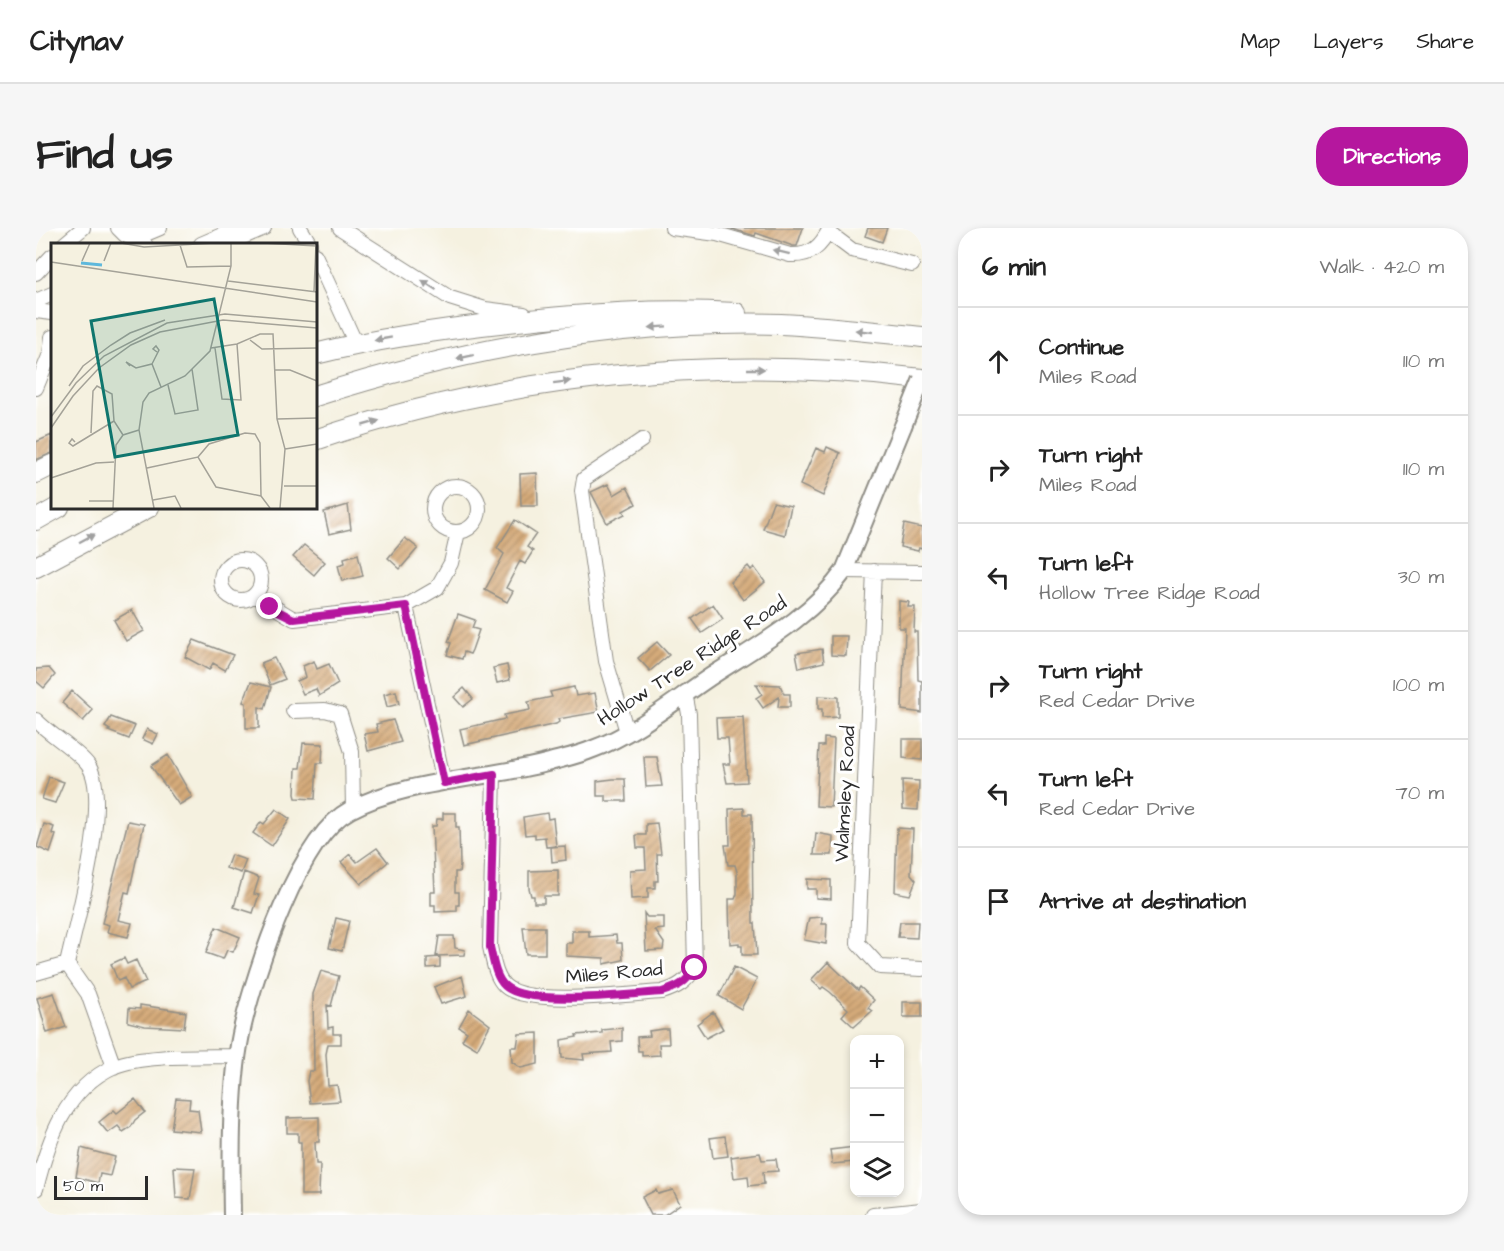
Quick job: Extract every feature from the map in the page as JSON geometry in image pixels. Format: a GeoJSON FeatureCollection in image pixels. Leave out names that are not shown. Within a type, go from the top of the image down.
{"type":"FeatureCollection","features":[{"type":"Feature","properties":{"kind":"highway"},"geometry":{"type":"LineString","coordinates":[[316,354],[435,330],[586,314],[707,311],[736,313],[779,324]]}},
{"type":"Feature","properties":{"kind":"highway"},"geometry":{"type":"LineString","coordinates":[[316,396],[430,364],[568,336],[657,327],[779,324],[922,337]]}},
{"type":"Feature","properties":{"kind":"highway"},"geometry":{"type":"LineString","coordinates":[[316,440],[458,400],[548,384],[639,373],[778,369],[922,379]]}},
{"type":"Feature","properties":{"kind":"highway"},"geometry":{"type":"LineString","coordinates":[[36,473],[51,466]]}},
{"type":"Feature","properties":{"kind":"highway"},"geometry":{"type":"LineString","coordinates":[[36,520],[57,508]]}},
{"type":"Feature","properties":{"kind":"highway"},"geometry":{"type":"LineString","coordinates":[[36,567],[147,508]]}},
{"type":"Feature","properties":{"kind":"main road","name":"Hollow Tree Ridge Road"},"geometry":{"type":"LineString","coordinates":[[232,1215],[238,1056],[243,1025],[270,941],[300,866],[325,829],[353,809],[391,795],[494,774],[594,749],[627,732],[763,643],[831,590],[844,571],[922,379]]}},
{"type":"Feature","properties":{"kind":"street"},"geometry":{"type":"LineString","coordinates":[[65,243],[82,228]]}},
{"type":"Feature","properties":{"kind":"street"},"geometry":{"type":"LineString","coordinates":[[118,228],[125,235],[143,243]]}},
{"type":"Feature","properties":{"kind":"street"},"geometry":{"type":"LineString","coordinates":[[128,228],[148,233],[160,228]]}},
{"type":"Feature","properties":{"kind":"street"},"geometry":{"type":"LineString","coordinates":[[203,243],[238,228]]}},
{"type":"Feature","properties":{"kind":"street"},"geometry":{"type":"LineString","coordinates":[[229,243],[264,228]]}},
{"type":"Feature","properties":{"kind":"street"},"geometry":{"type":"LineString","coordinates":[[300,228],[309,243]]}},
{"type":"Feature","properties":{"kind":"street"},"geometry":{"type":"LineString","coordinates":[[340,228],[450,298],[464,304],[523,314],[586,314]]}},
{"type":"Feature","properties":{"kind":"street"},"geometry":{"type":"LineString","coordinates":[[672,228],[717,234],[790,255],[813,252],[829,230],[852,250],[912,265]]}},
{"type":"Feature","properties":{"kind":"street"},"geometry":{"type":"LineString","coordinates":[[36,273],[51,257]]}},
{"type":"Feature","properties":{"kind":"street"},"geometry":{"type":"LineString","coordinates":[[316,257],[356,344]]}},
{"type":"Feature","properties":{"kind":"street"},"geometry":{"type":"LineString","coordinates":[[36,302],[51,294]]}},
{"type":"Feature","properties":{"kind":"street"},"geometry":{"type":"LineString","coordinates":[[36,311],[51,313]]}},
{"type":"Feature","properties":{"kind":"street"},"geometry":{"type":"LineString","coordinates":[[36,388],[50,354],[51,346]]}},
{"type":"Feature","properties":{"kind":"street"},"geometry":{"type":"LineString","coordinates":[[627,732],[606,661],[582,491],[584,479],[642,440]]}},
{"type":"Feature","properties":{"kind":"street"},"geometry":{"type":"LineString","coordinates":[[254,595],[294,619],[406,606],[437,588],[451,563],[458,532]]}},
{"type":"Feature","properties":{"kind":"street"},"geometry":{"type":"LineString","coordinates":[[844,571],[922,572]]}},
{"type":"Feature","properties":{"kind":"street","name":"Walmsley Road"},"geometry":{"type":"LineString","coordinates":[[874,571],[858,943],[880,967],[922,969]]}},
{"type":"Feature","properties":{"kind":"street"},"geometry":{"type":"LineString","coordinates":[[406,606],[444,783]]}},
{"type":"Feature","properties":{"kind":"street","name":"Miles Road"},"geometry":{"type":"LineString","coordinates":[[494,774],[490,947],[496,972],[505,986],[520,994],[544,998],[662,992],[677,987],[688,980],[695,968],[689,714],[685,693]]}},
{"type":"Feature","properties":{"kind":"street"},"geometry":{"type":"LineString","coordinates":[[292,711],[325,710],[340,714],[352,752],[353,809]]}},
{"type":"Feature","properties":{"kind":"street"},"geometry":{"type":"LineString","coordinates":[[36,720],[89,766],[97,797],[96,827],[67,964],[88,994],[114,1066]]}},
{"type":"Feature","properties":{"kind":"street"},"geometry":{"type":"LineString","coordinates":[[36,973],[67,964]]}},
{"type":"Feature","properties":{"kind":"street"},"geometry":{"type":"LineString","coordinates":[[36,1189],[45,1152],[60,1118],[82,1091],[114,1066],[135,1061],[238,1056]]}},
{"type":"Feature","properties":{"kind":"street"},"geometry":{"type":"LineString","coordinates":[[873,1215],[922,1210]]}},
{"type":"Feature","properties":{"kind":"building"},"geometry":{"type":"Polygon","coordinates":[[[729,228],[803,228],[797,246],[793,246],[756,233],[755,236],[729,228]]]}},
{"type":"Feature","properties":{"kind":"building"},"geometry":{"type":"Polygon","coordinates":[[[868,228],[887,228],[882,242],[865,236],[868,228]]]}},
{"type":"Feature","properties":{"kind":"building"},"geometry":{"type":"Polygon","coordinates":[[[51,435],[51,453],[36,460],[36,442],[51,435]]]}},
{"type":"Feature","properties":{"kind":"building"},"geometry":{"type":"Polygon","coordinates":[[[827,447],[840,453],[823,496],[800,485],[816,448],[825,452],[827,447]]]}},
{"type":"Feature","properties":{"kind":"building"},"geometry":{"type":"Polygon","coordinates":[[[537,473],[538,506],[521,506],[520,474],[537,473]]]}},
{"type":"Feature","properties":{"kind":"building"},"geometry":{"type":"Polygon","coordinates":[[[608,484],[614,495],[627,487],[636,504],[623,511],[625,514],[607,523],[591,492],[608,484]]]}},
{"type":"Feature","properties":{"kind":"building"},"geometry":{"type":"Polygon","coordinates":[[[773,502],[791,506],[785,535],[763,529],[773,502]]]}},
{"type":"Feature","properties":{"kind":"building"},"geometry":{"type":"Polygon","coordinates":[[[348,505],[351,529],[329,534],[324,512],[348,505]]]}},
{"type":"Feature","properties":{"kind":"building"},"geometry":{"type":"Polygon","coordinates":[[[515,520],[536,534],[527,547],[533,551],[525,564],[520,561],[506,588],[513,591],[507,602],[485,590],[504,554],[497,548],[515,520]]]}},
{"type":"Feature","properties":{"kind":"building"},"geometry":{"type":"Polygon","coordinates":[[[904,524],[922,528],[922,549],[919,548],[918,551],[900,547],[904,524]]]}},
{"type":"Feature","properties":{"kind":"building"},"geometry":{"type":"Polygon","coordinates":[[[405,538],[418,548],[400,569],[388,558],[405,538]]]}},
{"type":"Feature","properties":{"kind":"building"},"geometry":{"type":"Polygon","coordinates":[[[304,545],[325,562],[314,575],[293,557],[304,545]]]}},
{"type":"Feature","properties":{"kind":"building"},"geometry":{"type":"Polygon","coordinates":[[[358,554],[363,576],[342,581],[338,565],[345,563],[344,558],[358,554]]]}},
{"type":"Feature","properties":{"kind":"building"},"geometry":{"type":"Polygon","coordinates":[[[748,566],[751,570],[754,567],[765,582],[743,600],[730,582],[748,566]]]}},
{"type":"Feature","properties":{"kind":"building"},"geometry":{"type":"Polygon","coordinates":[[[899,601],[909,602],[908,607],[915,607],[914,632],[917,632],[918,680],[922,681],[922,713],[902,710],[905,628],[899,628],[899,601]]]}},
{"type":"Feature","properties":{"kind":"building"},"geometry":{"type":"Polygon","coordinates":[[[713,604],[723,619],[702,633],[692,619],[713,604]]]}},
{"type":"Feature","properties":{"kind":"building"},"geometry":{"type":"Polygon","coordinates":[[[132,610],[144,631],[126,641],[114,620],[132,610]]]}},
{"type":"Feature","properties":{"kind":"building"},"geometry":{"type":"Polygon","coordinates":[[[458,614],[475,620],[472,628],[479,630],[470,654],[464,652],[462,659],[447,655],[451,643],[448,642],[458,614]]]}},
{"type":"Feature","properties":{"kind":"building"},"geometry":{"type":"Polygon","coordinates":[[[831,636],[847,636],[846,656],[831,655],[831,636]]]}},
{"type":"Feature","properties":{"kind":"building"},"geometry":{"type":"Polygon","coordinates":[[[194,640],[233,655],[225,670],[213,663],[209,670],[185,657],[194,640]]]}},
{"type":"Feature","properties":{"kind":"building"},"geometry":{"type":"Polygon","coordinates":[[[657,642],[669,655],[650,671],[638,658],[657,642]]]}},
{"type":"Feature","properties":{"kind":"building"},"geometry":{"type":"Polygon","coordinates":[[[822,649],[824,662],[799,668],[796,653],[822,649]]]}},
{"type":"Feature","properties":{"kind":"building"},"geometry":{"type":"Polygon","coordinates":[[[274,658],[285,679],[270,685],[261,663],[274,658]]]}},
{"type":"Feature","properties":{"kind":"building"},"geometry":{"type":"Polygon","coordinates":[[[314,661],[317,669],[329,664],[338,684],[319,696],[316,689],[303,694],[297,681],[306,677],[303,666],[314,661]]]}},
{"type":"Feature","properties":{"kind":"building"},"geometry":{"type":"Polygon","coordinates":[[[507,665],[510,680],[497,683],[493,668],[507,665]]]}},
{"type":"Feature","properties":{"kind":"building"},"geometry":{"type":"Polygon","coordinates":[[[49,668],[55,675],[44,688],[36,681],[36,669],[49,668]]]}},
{"type":"Feature","properties":{"kind":"building"},"geometry":{"type":"Polygon","coordinates":[[[251,682],[271,687],[265,709],[259,707],[259,728],[246,728],[246,703],[243,702],[251,682]]]}},
{"type":"Feature","properties":{"kind":"building"},"geometry":{"type":"Polygon","coordinates":[[[756,684],[780,685],[784,694],[790,694],[790,707],[778,707],[779,697],[763,708],[756,698],[762,694],[756,684]]]}},
{"type":"Feature","properties":{"kind":"building"},"geometry":{"type":"Polygon","coordinates":[[[574,687],[576,696],[595,693],[599,712],[558,719],[559,722],[556,724],[464,745],[460,729],[505,719],[504,715],[530,710],[528,702],[552,697],[550,692],[574,687]]]}},
{"type":"Feature","properties":{"kind":"building"},"geometry":{"type":"Polygon","coordinates":[[[464,688],[473,699],[463,707],[454,697],[464,688]]]}},
{"type":"Feature","properties":{"kind":"building"},"geometry":{"type":"Polygon","coordinates":[[[72,691],[93,710],[83,721],[62,703],[72,691]]]}},
{"type":"Feature","properties":{"kind":"building"},"geometry":{"type":"Polygon","coordinates":[[[396,691],[399,704],[387,707],[384,694],[396,691]]]}},
{"type":"Feature","properties":{"kind":"building"},"geometry":{"type":"Polygon","coordinates":[[[818,696],[838,697],[838,717],[822,718],[822,709],[818,709],[818,696]]]}},
{"type":"Feature","properties":{"kind":"building"},"geometry":{"type":"Polygon","coordinates":[[[111,717],[135,726],[129,739],[108,731],[110,730],[105,727],[111,717]]]}},
{"type":"Feature","properties":{"kind":"building"},"geometry":{"type":"Polygon","coordinates":[[[743,717],[747,782],[727,783],[723,764],[730,764],[728,738],[717,738],[716,718],[743,717]]]}},
{"type":"Feature","properties":{"kind":"building"},"geometry":{"type":"Polygon","coordinates":[[[393,720],[401,742],[368,751],[364,734],[378,732],[376,724],[393,720]]]}},
{"type":"Feature","properties":{"kind":"building"},"geometry":{"type":"Polygon","coordinates":[[[147,729],[158,734],[153,744],[142,739],[147,729]]]}},
{"type":"Feature","properties":{"kind":"building"},"geometry":{"type":"Polygon","coordinates":[[[824,738],[834,739],[831,807],[816,806],[819,746],[824,746],[824,738]]]}},
{"type":"Feature","properties":{"kind":"building"},"geometry":{"type":"Polygon","coordinates":[[[903,739],[922,739],[922,760],[903,758],[903,739]]]}},
{"type":"Feature","properties":{"kind":"building"},"geometry":{"type":"Polygon","coordinates":[[[303,743],[323,744],[322,763],[317,763],[315,799],[296,798],[295,794],[296,768],[300,768],[303,743]]]}},
{"type":"Feature","properties":{"kind":"building"},"geometry":{"type":"Polygon","coordinates":[[[168,755],[192,797],[179,805],[151,766],[168,755]]]}},
{"type":"Feature","properties":{"kind":"building"},"geometry":{"type":"Polygon","coordinates":[[[644,757],[657,757],[662,786],[646,787],[644,757]]]}},
{"type":"Feature","properties":{"kind":"building"},"geometry":{"type":"Polygon","coordinates":[[[49,777],[64,782],[55,803],[42,799],[49,777]]]}},
{"type":"Feature","properties":{"kind":"building"},"geometry":{"type":"Polygon","coordinates":[[[625,779],[626,801],[606,801],[606,796],[597,796],[597,781],[625,779]]]}},
{"type":"Feature","properties":{"kind":"building"},"geometry":{"type":"Polygon","coordinates":[[[902,780],[919,781],[918,810],[903,809],[902,780]]]}},
{"type":"Feature","properties":{"kind":"building"},"geometry":{"type":"Polygon","coordinates":[[[744,808],[744,814],[752,814],[753,923],[755,923],[757,955],[742,955],[742,946],[739,946],[739,943],[730,944],[729,899],[735,899],[737,894],[737,872],[735,865],[728,865],[725,845],[730,845],[729,809],[744,808]]]}},
{"type":"Feature","properties":{"kind":"building"},"geometry":{"type":"Polygon","coordinates":[[[276,809],[290,819],[272,846],[253,833],[261,822],[264,824],[276,809]]]}},
{"type":"Feature","properties":{"kind":"building"},"geometry":{"type":"Polygon","coordinates":[[[443,813],[456,813],[456,827],[459,827],[460,865],[459,872],[455,872],[455,892],[459,892],[459,905],[457,905],[457,911],[435,912],[435,905],[431,905],[431,892],[435,892],[432,826],[436,826],[437,819],[443,819],[443,813]]]}},
{"type":"Feature","properties":{"kind":"building"},"geometry":{"type":"Polygon","coordinates":[[[547,813],[548,819],[553,818],[556,846],[546,847],[545,837],[535,838],[535,834],[525,835],[523,817],[547,813]]]}},
{"type":"Feature","properties":{"kind":"building"},"geometry":{"type":"Polygon","coordinates":[[[128,821],[144,824],[129,893],[125,892],[118,920],[132,923],[128,937],[107,932],[109,925],[102,923],[128,821]]]}},
{"type":"Feature","properties":{"kind":"building"},"geometry":{"type":"Polygon","coordinates":[[[657,823],[661,854],[657,854],[658,881],[655,881],[655,888],[648,888],[648,898],[631,899],[630,870],[646,869],[645,848],[637,848],[636,835],[646,835],[646,824],[657,823]]]}},
{"type":"Feature","properties":{"kind":"building"},"geometry":{"type":"Polygon","coordinates":[[[44,824],[54,827],[52,833],[56,835],[50,853],[37,847],[44,824]]]}},
{"type":"Feature","properties":{"kind":"building"},"geometry":{"type":"Polygon","coordinates":[[[897,828],[913,829],[911,874],[916,880],[910,895],[895,892],[897,828]]]}},
{"type":"Feature","properties":{"kind":"building"},"geometry":{"type":"Polygon","coordinates":[[[816,833],[833,836],[832,855],[814,855],[816,833]]]}},
{"type":"Feature","properties":{"kind":"building"},"geometry":{"type":"Polygon","coordinates":[[[565,846],[566,860],[552,862],[551,847],[565,846]]]}},
{"type":"Feature","properties":{"kind":"building"},"geometry":{"type":"Polygon","coordinates":[[[377,848],[388,862],[361,884],[341,862],[350,854],[357,862],[377,848]]]}},
{"type":"Feature","properties":{"kind":"building"},"geometry":{"type":"Polygon","coordinates":[[[231,855],[246,860],[241,873],[226,868],[231,855]]]}},
{"type":"Feature","properties":{"kind":"building"},"geometry":{"type":"Polygon","coordinates":[[[558,870],[558,896],[544,896],[544,903],[534,903],[534,896],[531,896],[529,888],[529,871],[558,870]]]}},
{"type":"Feature","properties":{"kind":"building"},"geometry":{"type":"Polygon","coordinates":[[[244,872],[259,878],[254,894],[259,895],[253,913],[234,907],[244,872]]]}},
{"type":"Feature","properties":{"kind":"building"},"geometry":{"type":"Polygon","coordinates":[[[807,879],[831,880],[831,899],[816,898],[816,889],[807,889],[807,879]]]}},
{"type":"Feature","properties":{"kind":"building"},"geometry":{"type":"Polygon","coordinates":[[[644,913],[647,917],[664,917],[664,929],[655,930],[664,943],[663,950],[646,951],[644,913]]]}},
{"type":"Feature","properties":{"kind":"building"},"geometry":{"type":"Polygon","coordinates":[[[822,917],[822,924],[827,924],[826,944],[804,940],[809,918],[822,917]]]}},
{"type":"Feature","properties":{"kind":"building"},"geometry":{"type":"Polygon","coordinates":[[[336,918],[349,921],[342,951],[329,948],[336,918]]]}},
{"type":"Feature","properties":{"kind":"building"},"geometry":{"type":"Polygon","coordinates":[[[900,922],[918,922],[917,938],[898,937],[900,922]]]}},
{"type":"Feature","properties":{"kind":"building"},"geometry":{"type":"Polygon","coordinates":[[[216,927],[240,937],[233,952],[227,950],[223,959],[206,953],[216,927]]]}},
{"type":"Feature","properties":{"kind":"building"},"geometry":{"type":"Polygon","coordinates":[[[523,927],[545,927],[545,954],[526,954],[523,927]]]}},
{"type":"Feature","properties":{"kind":"building"},"geometry":{"type":"Polygon","coordinates":[[[572,931],[589,931],[589,937],[616,935],[617,943],[622,943],[623,960],[604,964],[604,958],[566,956],[566,943],[572,943],[572,931]]]}},
{"type":"Feature","properties":{"kind":"building"},"geometry":{"type":"Polygon","coordinates":[[[439,936],[454,936],[455,948],[465,950],[464,955],[436,956],[439,936]]]}},
{"type":"Feature","properties":{"kind":"building"},"geometry":{"type":"Polygon","coordinates":[[[440,957],[440,967],[427,968],[427,958],[440,957]]]}},
{"type":"Feature","properties":{"kind":"building"},"geometry":{"type":"Polygon","coordinates":[[[124,958],[127,964],[136,960],[146,982],[129,989],[124,978],[118,981],[111,964],[124,958]]]}},
{"type":"Feature","properties":{"kind":"building"},"geometry":{"type":"Polygon","coordinates":[[[828,962],[858,990],[860,987],[874,1000],[868,1008],[872,1011],[854,1027],[842,1016],[848,1009],[830,992],[823,987],[821,989],[811,980],[828,962]]]}},
{"type":"Feature","properties":{"kind":"building"},"geometry":{"type":"Polygon","coordinates":[[[734,967],[757,979],[741,1009],[719,996],[734,967]]]}},
{"type":"Feature","properties":{"kind":"building"},"geometry":{"type":"Polygon","coordinates":[[[321,971],[339,976],[331,1006],[327,1005],[328,1028],[333,1027],[333,1034],[341,1034],[341,1044],[328,1044],[326,1054],[328,1086],[337,1085],[340,1101],[310,1103],[307,1081],[309,1071],[314,1071],[313,994],[321,971]]]}},
{"type":"Feature","properties":{"kind":"building"},"geometry":{"type":"Polygon","coordinates":[[[462,976],[467,996],[441,1004],[434,987],[462,976]]]}},
{"type":"Feature","properties":{"kind":"building"},"geometry":{"type":"Polygon","coordinates":[[[54,993],[66,1027],[47,1033],[37,998],[54,993]]]}},
{"type":"Feature","properties":{"kind":"building"},"geometry":{"type":"Polygon","coordinates":[[[903,1002],[922,1002],[922,1017],[903,1017],[903,1002]]]}},
{"type":"Feature","properties":{"kind":"building"},"geometry":{"type":"Polygon","coordinates":[[[140,1005],[186,1012],[184,1028],[145,1026],[128,1022],[129,1008],[140,1009],[140,1005]]]}},
{"type":"Feature","properties":{"kind":"building"},"geometry":{"type":"Polygon","coordinates":[[[469,1009],[490,1025],[477,1049],[462,1040],[467,1032],[459,1027],[469,1009]]]}},
{"type":"Feature","properties":{"kind":"building"},"geometry":{"type":"Polygon","coordinates":[[[713,1012],[723,1029],[706,1038],[697,1024],[713,1012]]]}},
{"type":"Feature","properties":{"kind":"building"},"geometry":{"type":"Polygon","coordinates":[[[622,1028],[622,1041],[611,1042],[612,1052],[583,1054],[584,1060],[562,1058],[561,1040],[577,1037],[576,1035],[602,1033],[602,1030],[622,1028]]]}},
{"type":"Feature","properties":{"kind":"building"},"geometry":{"type":"Polygon","coordinates":[[[668,1029],[669,1044],[659,1044],[660,1055],[642,1056],[642,1051],[638,1051],[637,1037],[650,1036],[649,1031],[668,1029]]]}},
{"type":"Feature","properties":{"kind":"building"},"geometry":{"type":"Polygon","coordinates":[[[538,1033],[538,1064],[521,1068],[512,1062],[511,1047],[517,1047],[519,1034],[538,1033]]]}},
{"type":"Feature","properties":{"kind":"building"},"geometry":{"type":"Polygon","coordinates":[[[176,1098],[190,1099],[189,1109],[198,1110],[201,1132],[171,1129],[176,1098]]]}},
{"type":"Feature","properties":{"kind":"building"},"geometry":{"type":"Polygon","coordinates":[[[135,1099],[145,1112],[123,1132],[118,1126],[108,1133],[99,1122],[114,1110],[117,1113],[135,1099]]]}},
{"type":"Feature","properties":{"kind":"building"},"geometry":{"type":"Polygon","coordinates":[[[319,1117],[319,1142],[315,1142],[316,1164],[320,1164],[319,1195],[301,1195],[301,1142],[298,1142],[298,1133],[287,1133],[287,1118],[319,1117]]]}},
{"type":"Feature","properties":{"kind":"building"},"geometry":{"type":"Polygon","coordinates":[[[725,1136],[728,1156],[713,1158],[710,1138],[725,1136]]]}},
{"type":"Feature","properties":{"kind":"building"},"geometry":{"type":"Polygon","coordinates":[[[81,1148],[115,1157],[110,1176],[100,1174],[98,1183],[76,1177],[81,1148]]]}},
{"type":"Feature","properties":{"kind":"building"},"geometry":{"type":"Polygon","coordinates":[[[850,1148],[850,1162],[832,1164],[830,1150],[850,1148]]]}},
{"type":"Feature","properties":{"kind":"building"},"geometry":{"type":"Polygon","coordinates":[[[760,1153],[762,1160],[776,1159],[778,1171],[763,1172],[764,1184],[749,1186],[748,1176],[734,1178],[731,1157],[760,1153]]]}},
{"type":"Feature","properties":{"kind":"building"},"geometry":{"type":"Polygon","coordinates":[[[174,1167],[195,1168],[190,1199],[176,1198],[174,1167]]]}},
{"type":"Feature","properties":{"kind":"building"},"geometry":{"type":"Polygon","coordinates":[[[656,1190],[658,1194],[673,1190],[680,1204],[664,1215],[651,1215],[642,1197],[656,1190]]]}},
{"type":"Feature","properties":{"kind":"route"},"geometry":{"type":"LineString","coordinates":[[270,607],[294,619],[406,606],[444,783],[494,774],[490,947],[496,972],[505,986],[520,994],[544,998],[662,992],[688,980],[695,968]]}}]}
